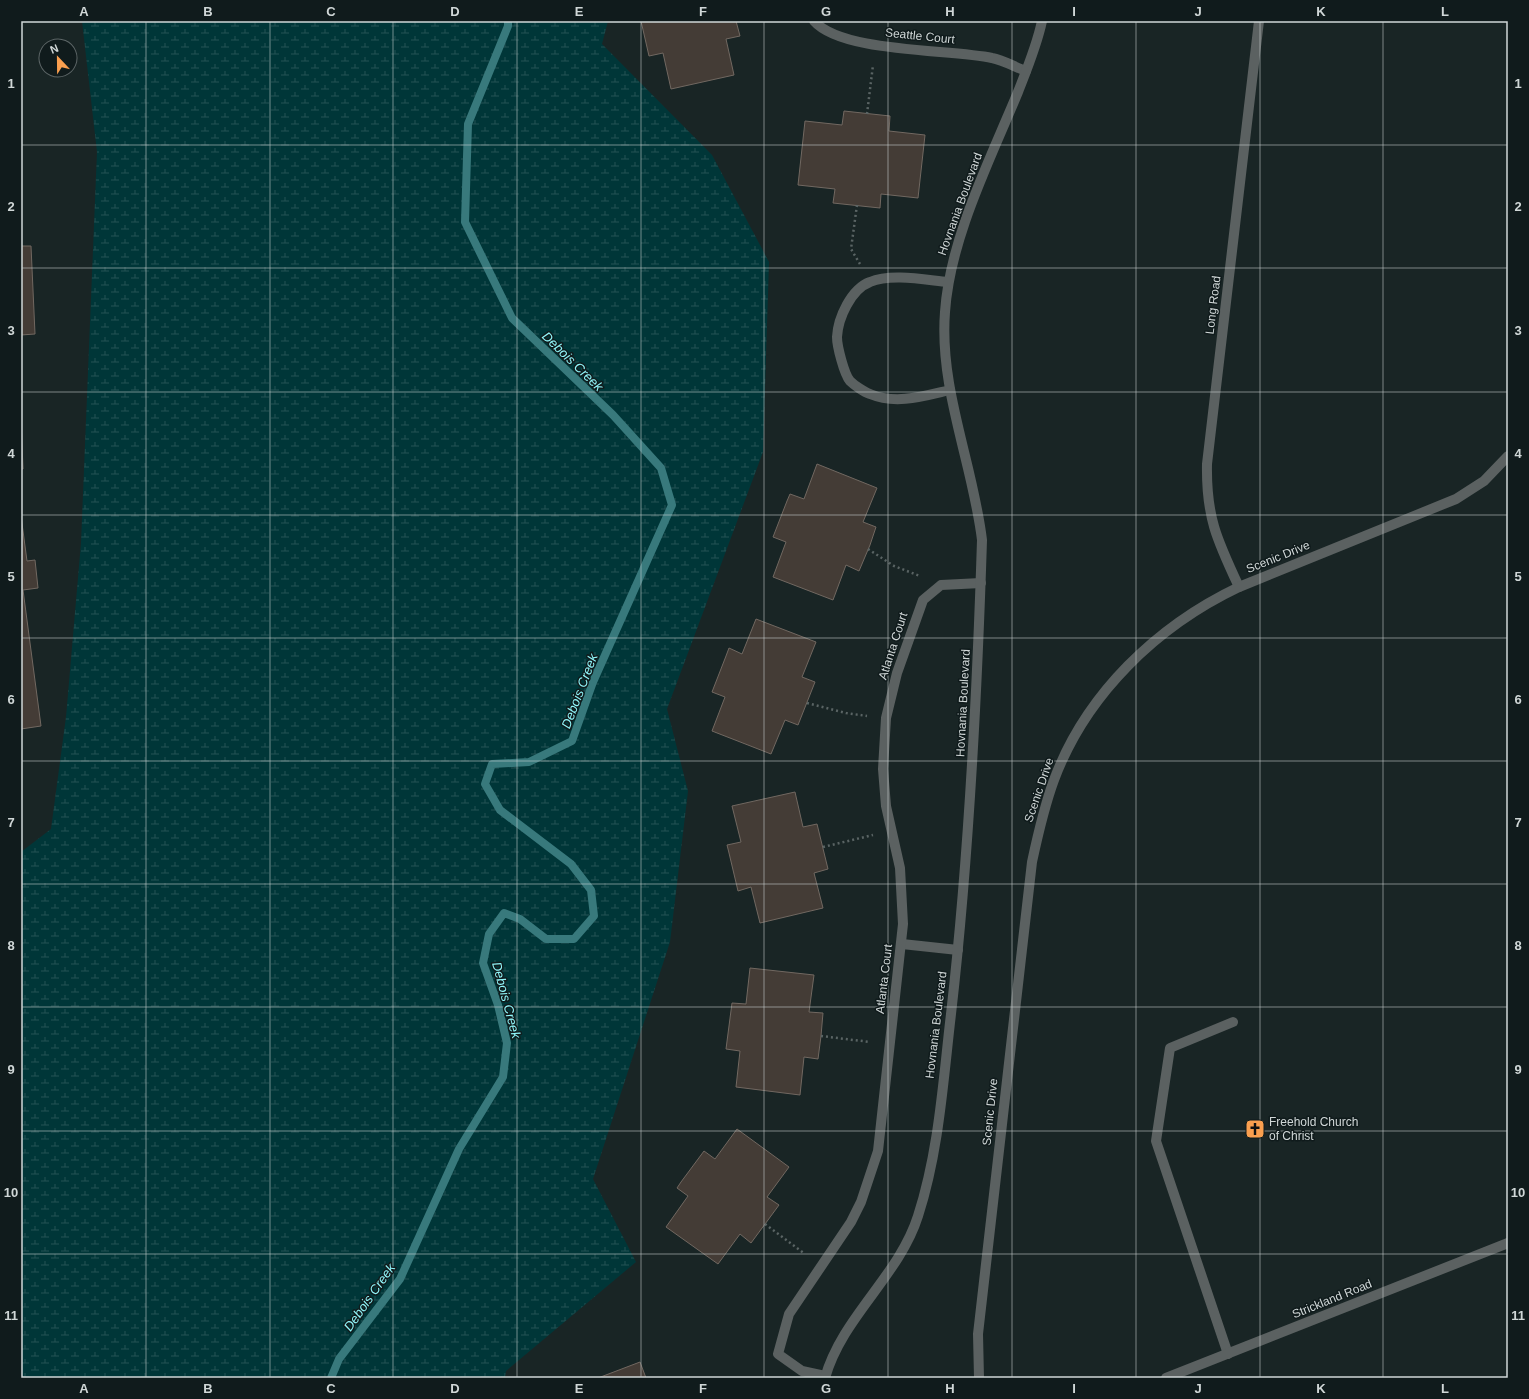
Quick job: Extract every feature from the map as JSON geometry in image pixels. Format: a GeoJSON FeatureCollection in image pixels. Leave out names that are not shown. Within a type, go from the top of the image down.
{"type":"FeatureCollection","features":[{"type":"Feature","properties":{"kind":"street","name":"Seattle Court"},"geometry":{"type":"LineString","coordinates":[[814,21],[831,33],[847,39],[875,44],[993,58],[1026,71]]}},
{"type":"Feature","properties":{"kind":"street","name":"Hovnania Boulevard"},"geometry":{"type":"LineString","coordinates":[[825,1377],[835,1353],[854,1320],[902,1250],[917,1218],[934,1155],[958,950],[968,848],[982,540],[978,506],[950,390],[945,342],[945,313],[948,282],[963,227],[1026,71],[1042,21]]}},
{"type":"Feature","properties":{"kind":"street","name":"Long Road"},"geometry":{"type":"LineString","coordinates":[[1239,587],[1217,540],[1212,521],[1207,493],[1207,464],[1258,21]]}},
{"type":"Feature","properties":{"kind":"street"},"geometry":{"type":"LineString","coordinates":[[948,282],[898,277],[870,282],[856,292],[844,309],[837,337],[843,366],[850,380],[869,394],[889,400],[915,398],[950,390]]}},
{"type":"Feature","properties":{"kind":"street","name":"Scenic Drive"},"geometry":{"type":"LineString","coordinates":[[979,1378],[978,1334],[1032,862],[1044,811],[1054,779],[1069,747],[1087,716],[1111,684],[1139,655],[1166,632],[1210,600],[1456,498],[1484,481],[1508,456]]}},
{"type":"Feature","properties":{"kind":"street"},"geometry":{"type":"LineString","coordinates":[[941,585],[981,583]]}},
{"type":"Feature","properties":{"kind":"street","name":"Atlanta Court"},"geometry":{"type":"LineString","coordinates":[[825,1377],[802,1371],[778,1354],[789,1314],[851,1222],[861,1202],[878,1151],[902,944],[903,899],[900,868],[886,806],[883,769],[886,718],[897,673],[922,600],[941,585]]}},
{"type":"Feature","properties":{"kind":"street"},"geometry":{"type":"LineString","coordinates":[[902,944],[958,950]]}},
{"type":"Feature","properties":{"kind":"street"},"geometry":{"type":"LineString","coordinates":[[1228,1354],[1156,1141],[1170,1048],[1233,1022]]}},
{"type":"Feature","properties":{"kind":"street","name":"Strickland Road"},"geometry":{"type":"LineString","coordinates":[[1166,1378],[1508,1243]]}},
{"type":"Feature","properties":{"kind":"path"},"geometry":{"type":"LineString","coordinates":[[867,114],[871,83]]}},
{"type":"Feature","properties":{"kind":"path"},"geometry":{"type":"LineString","coordinates":[[851,249],[857,205]]}},
{"type":"Feature","properties":{"kind":"path"},"geometry":{"type":"LineString","coordinates":[[868,549],[894,566],[941,585]]}},
{"type":"Feature","properties":{"kind":"path"},"geometry":{"type":"LineString","coordinates":[[806,703],[846,713]]}},
{"type":"Feature","properties":{"kind":"path"},"geometry":{"type":"LineString","coordinates":[[822,847],[853,840]]}},
{"type":"Feature","properties":{"kind":"path"},"geometry":{"type":"LineString","coordinates":[[821,1036],[850,1040]]}},
{"type":"Feature","properties":{"kind":"path"},"geometry":{"type":"LineString","coordinates":[[765,1224],[809,1256]]}},
{"type":"Feature","properties":{"kind":"green space"},"geometry":{"type":"Polygon","coordinates":[[[82,21],[608,21],[602,44],[712,155],[769,262],[763,452],[667,709],[688,791],[670,942],[593,1179],[636,1262],[506,1371],[505,1378],[21,1378],[21,852],[51,829],[66,717],[81,543],[97,152],[82,21]]]}},
{"type":"Feature","properties":{"kind":"building"},"geometry":{"type":"Polygon","coordinates":[[[641,21],[736,21],[740,36],[726,39],[734,75],[671,89],[663,53],[649,56],[641,21]]]}},
{"type":"Feature","properties":{"kind":"building"},"geometry":{"type":"Polygon","coordinates":[[[844,111],[890,116],[889,131],[925,135],[918,198],[881,194],[880,208],[833,203],[835,189],[798,185],[805,121],[842,125],[844,111]]]}},
{"type":"Feature","properties":{"kind":"building"},"geometry":{"type":"Polygon","coordinates":[[[21,246],[31,246],[35,334],[21,335],[21,246]]]}},
{"type":"Feature","properties":{"kind":"building"},"geometry":{"type":"Polygon","coordinates":[[[21,420],[23,469],[21,469],[21,420]]]}},
{"type":"Feature","properties":{"kind":"building"},"geometry":{"type":"Polygon","coordinates":[[[817,464],[877,488],[863,522],[876,527],[870,545],[859,571],[846,565],[833,600],[773,577],[786,542],[773,537],[787,501],[790,494],[804,499],[817,464]]]}},
{"type":"Feature","properties":{"kind":"building"},"geometry":{"type":"Polygon","coordinates":[[[21,516],[27,561],[35,560],[38,588],[23,590],[41,726],[21,729],[21,516]]]}},
{"type":"Feature","properties":{"kind":"building"},"geometry":{"type":"Polygon","coordinates":[[[756,619],[816,642],[802,677],[815,682],[798,725],[785,720],[771,754],[712,731],[725,697],[712,692],[729,648],[742,654],[756,619]]]}},
{"type":"Feature","properties":{"kind":"building"},"geometry":{"type":"Polygon","coordinates":[[[795,792],[803,827],[817,824],[828,869],[814,873],[823,908],[760,923],[751,887],[738,891],[727,845],[741,842],[732,806],[795,792]]]}},
{"type":"Feature","properties":{"kind":"building"},"geometry":{"type":"Polygon","coordinates":[[[750,968],[814,975],[809,1012],[823,1013],[821,1036],[818,1059],[804,1057],[800,1095],[736,1087],[740,1051],[726,1049],[732,1003],[746,1004],[750,968]]]}},
{"type":"Feature","properties":{"kind":"building"},"geometry":{"type":"Polygon","coordinates":[[[737,1129],[789,1167],[767,1197],[779,1205],[751,1243],[740,1234],[718,1264],[666,1227],[688,1196],[677,1188],[681,1182],[704,1151],[715,1159],[737,1129]]]}},
{"type":"Feature","properties":{"kind":"building"},"geometry":{"type":"Polygon","coordinates":[[[640,1362],[646,1378],[598,1378],[640,1362]]]}},
{"type":"Feature","properties":{"kind":"waterway","name":"Debois Creek"},"geometry":{"type":"LineString","coordinates":[[331,1378],[339,1359],[400,1279],[459,1149],[503,1077],[507,1043],[498,1005],[483,963],[489,934],[504,913],[520,919],[546,939],[574,939],[594,916],[591,890],[571,864],[500,810],[485,784],[492,764],[529,762],[572,741],[593,682],[672,505],[661,468],[613,415],[512,318],[465,222],[468,124],[508,26],[508,21]]}},
{"type":"Feature","properties":{"kind":"place","name":"Freehold Church of Christ"},"geometry":{"type":"Point","coordinates":[1255,1129]}}]}
